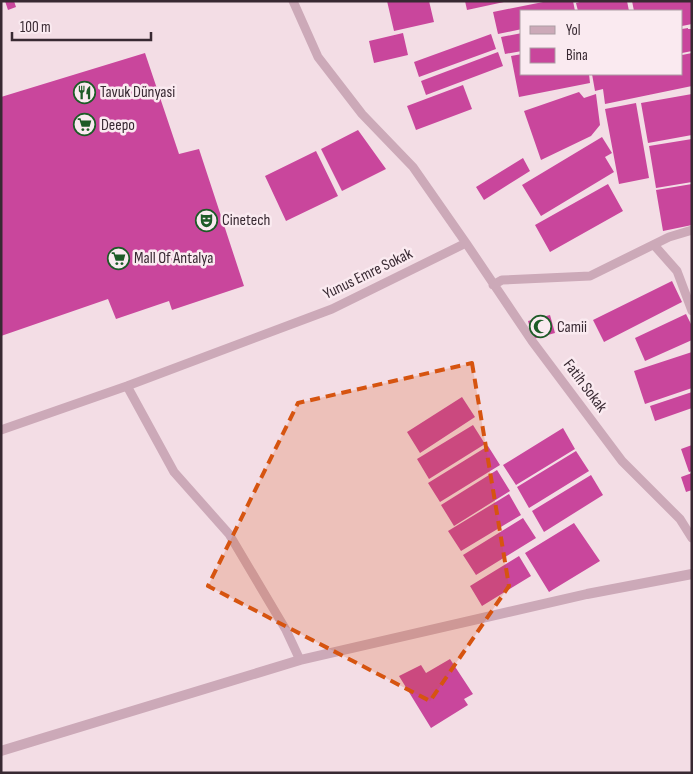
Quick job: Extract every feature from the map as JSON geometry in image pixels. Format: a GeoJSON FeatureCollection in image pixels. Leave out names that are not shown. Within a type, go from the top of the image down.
{"type":"FeatureCollection","features":[{"type":"Feature","properties":{"kind":"street"},"geometry":{"type":"LineString","coordinates":[[293,1],[318,57],[362,114],[413,167],[466,243]]}},
{"type":"Feature","properties":{"kind":"street"},"geometry":{"type":"LineString","coordinates":[[493,286],[502,280],[590,276],[670,237],[692,230]]}},
{"type":"Feature","properties":{"kind":"street","name":"Fatih Sokak"},"geometry":{"type":"LineString","coordinates":[[466,243],[493,286],[622,461],[680,519],[692,538]]}},
{"type":"Feature","properties":{"kind":"street","name":"Yunus Emre Sokak"},"geometry":{"type":"LineString","coordinates":[[1,430],[127,386],[332,309],[466,243]]}},
{"type":"Feature","properties":{"kind":"street"},"geometry":{"type":"LineString","coordinates":[[654,245],[677,271],[692,311]]}},
{"type":"Feature","properties":{"kind":"street"},"geometry":{"type":"LineString","coordinates":[[127,386],[174,472],[229,534],[286,630],[300,660]]}},
{"type":"Feature","properties":{"kind":"street"},"geometry":{"type":"LineString","coordinates":[[1,750],[300,660],[587,594],[692,574]]}},
{"type":"Feature","properties":{"kind":"highlighted area"},"geometry":{"type":"Polygon","coordinates":[[[472,363],[509,586],[430,701],[208,586],[298,403],[472,363]]]}},
{"type":"Feature","properties":{"kind":"building"},"geometry":{"type":"Polygon","coordinates":[[[5,1],[14,1],[16,7],[8,10],[5,1]]]}},
{"type":"Feature","properties":{"kind":"building"},"geometry":{"type":"Polygon","coordinates":[[[387,1],[429,1],[434,22],[394,31],[387,1]]]}},
{"type":"Feature","properties":{"kind":"building"},"geometry":{"type":"Polygon","coordinates":[[[465,1],[504,1],[504,2],[467,10],[465,1]]]}},
{"type":"Feature","properties":{"kind":"building"},"geometry":{"type":"Polygon","coordinates":[[[548,1],[573,1],[575,10],[520,10],[520,29],[498,34],[493,12],[548,1]]]}},
{"type":"Feature","properties":{"kind":"building"},"geometry":{"type":"Polygon","coordinates":[[[583,1],[627,1],[629,10],[578,10],[576,3],[583,1]]]}},
{"type":"Feature","properties":{"kind":"building"},"geometry":{"type":"Polygon","coordinates":[[[632,1],[692,1],[692,24],[683,26],[683,10],[634,10],[632,1]]]}},
{"type":"Feature","properties":{"kind":"building"},"geometry":{"type":"Polygon","coordinates":[[[683,29],[692,29],[692,51],[683,53],[683,29]]]}},
{"type":"Feature","properties":{"kind":"building"},"geometry":{"type":"Polygon","coordinates":[[[403,33],[408,55],[374,63],[369,41],[403,33]]]}},
{"type":"Feature","properties":{"kind":"building"},"geometry":{"type":"Polygon","coordinates":[[[520,33],[520,51],[505,54],[501,37],[520,33]]]}},
{"type":"Feature","properties":{"kind":"building"},"geometry":{"type":"Polygon","coordinates":[[[491,34],[496,49],[419,77],[414,62],[491,34]]]}},
{"type":"Feature","properties":{"kind":"building"},"geometry":{"type":"Polygon","coordinates":[[[498,52],[503,66],[426,95],[421,81],[498,52]]]}},
{"type":"Feature","properties":{"kind":"building"},"geometry":{"type":"Polygon","coordinates":[[[145,53],[179,154],[199,149],[244,286],[172,310],[169,301],[116,319],[108,299],[1,336],[1,97],[145,53]]]}},
{"type":"Feature","properties":{"kind":"building"},"geometry":{"type":"Polygon","coordinates":[[[692,53],[692,86],[605,104],[603,89],[595,91],[592,75],[683,75],[683,55],[692,53]]]}},
{"type":"Feature","properties":{"kind":"building"},"geometry":{"type":"Polygon","coordinates":[[[520,54],[520,75],[589,75],[590,83],[519,97],[511,56],[520,54]]]}},
{"type":"Feature","properties":{"kind":"building"},"geometry":{"type":"Polygon","coordinates":[[[463,85],[472,109],[416,130],[407,106],[463,85]]]}},
{"type":"Feature","properties":{"kind":"building"},"geometry":{"type":"Polygon","coordinates":[[[579,92],[584,98],[596,94],[600,125],[591,136],[541,160],[524,111],[579,92]]]}},
{"type":"Feature","properties":{"kind":"building"},"geometry":{"type":"Polygon","coordinates":[[[692,94],[692,135],[648,143],[641,103],[692,94]]]}},
{"type":"Feature","properties":{"kind":"building"},"geometry":{"type":"Polygon","coordinates":[[[636,103],[649,178],[619,184],[605,109],[636,103]]]}},
{"type":"Feature","properties":{"kind":"building"},"geometry":{"type":"Polygon","coordinates":[[[358,130],[386,169],[342,191],[321,149],[358,130]]]}},
{"type":"Feature","properties":{"kind":"building"},"geometry":{"type":"Polygon","coordinates":[[[602,137],[612,153],[605,157],[614,172],[541,216],[522,185],[602,137]]]}},
{"type":"Feature","properties":{"kind":"building"},"geometry":{"type":"Polygon","coordinates":[[[692,139],[692,182],[656,188],[649,146],[692,139]]]}},
{"type":"Feature","properties":{"kind":"building"},"geometry":{"type":"Polygon","coordinates":[[[316,151],[338,196],[286,221],[265,176],[316,151]]]}},
{"type":"Feature","properties":{"kind":"building"},"geometry":{"type":"Polygon","coordinates":[[[523,158],[530,171],[484,200],[476,187],[523,158]]]}},
{"type":"Feature","properties":{"kind":"building"},"geometry":{"type":"Polygon","coordinates":[[[608,184],[623,211],[550,252],[535,225],[608,184]]]}},
{"type":"Feature","properties":{"kind":"building"},"geometry":{"type":"Polygon","coordinates":[[[692,184],[692,225],[663,231],[656,190],[692,184]]]}},
{"type":"Feature","properties":{"kind":"building"},"geometry":{"type":"Polygon","coordinates":[[[672,281],[682,302],[604,342],[593,320],[672,281]]]}},
{"type":"Feature","properties":{"kind":"building"},"geometry":{"type":"Polygon","coordinates":[[[686,314],[692,326],[692,340],[645,361],[635,338],[686,314]]]}},
{"type":"Feature","properties":{"kind":"building","name":"Camii"},"geometry":{"type":"Polygon","coordinates":[[[550,315],[555,333],[533,339],[528,321],[550,315]]]}},
{"type":"Feature","properties":{"kind":"building"},"geometry":{"type":"Polygon","coordinates":[[[692,352],[692,388],[645,404],[634,371],[692,352]]]}},
{"type":"Feature","properties":{"kind":"building"},"geometry":{"type":"Polygon","coordinates":[[[692,392],[692,408],[655,421],[650,406],[692,392]]]}},
{"type":"Feature","properties":{"kind":"building"},"geometry":{"type":"Polygon","coordinates":[[[462,397],[475,417],[420,453],[407,432],[462,397]]]}},
{"type":"Feature","properties":{"kind":"building"},"geometry":{"type":"Polygon","coordinates":[[[473,425],[485,444],[429,479],[417,459],[473,425]]]}},
{"type":"Feature","properties":{"kind":"building"},"geometry":{"type":"Polygon","coordinates":[[[563,428],[575,449],[516,485],[503,465],[563,428]]]}},
{"type":"Feature","properties":{"kind":"building"},"geometry":{"type":"Polygon","coordinates":[[[692,445],[692,471],[689,472],[681,449],[692,445]]]}},
{"type":"Feature","properties":{"kind":"building"},"geometry":{"type":"Polygon","coordinates":[[[488,446],[500,465],[440,502],[428,483],[488,446]]]}},
{"type":"Feature","properties":{"kind":"building"},"geometry":{"type":"Polygon","coordinates":[[[576,451],[589,471],[529,508],[517,487],[576,451]]]}},
{"type":"Feature","properties":{"kind":"building"},"geometry":{"type":"Polygon","coordinates":[[[497,470],[510,491],[454,526],[441,505],[497,470]]]}},
{"type":"Feature","properties":{"kind":"building"},"geometry":{"type":"Polygon","coordinates":[[[692,473],[692,490],[686,492],[681,477],[692,473]]]}},
{"type":"Feature","properties":{"kind":"building"},"geometry":{"type":"Polygon","coordinates":[[[591,475],[603,495],[544,532],[532,511],[591,475]]]}},
{"type":"Feature","properties":{"kind":"building"},"geometry":{"type":"Polygon","coordinates":[[[509,494],[521,515],[461,551],[448,531],[509,494]]]}},
{"type":"Feature","properties":{"kind":"building"},"geometry":{"type":"Polygon","coordinates":[[[523,518],[536,538],[476,575],[463,555],[523,518]]]}},
{"type":"Feature","properties":{"kind":"building"},"geometry":{"type":"Polygon","coordinates":[[[574,523],[600,561],[549,592],[525,553],[574,523]]]}},
{"type":"Feature","properties":{"kind":"building"},"geometry":{"type":"Polygon","coordinates":[[[519,556],[531,576],[482,606],[470,586],[519,556]]]}},
{"type":"Feature","properties":{"kind":"building"},"geometry":{"type":"Polygon","coordinates":[[[450,659],[473,694],[464,699],[468,705],[431,728],[399,676],[421,665],[426,673],[450,659]]]}},
{"type":"Feature","properties":{"kind":"place","name":"Tavuk Dünyasi"},"geometry":{"type":"Point","coordinates":[84,92]}},
{"type":"Feature","properties":{"kind":"place","name":"Deepo"},"geometry":{"type":"Point","coordinates":[85,125]}},
{"type":"Feature","properties":{"kind":"place","name":"Cinetech"},"geometry":{"type":"Point","coordinates":[206,220]}},
{"type":"Feature","properties":{"kind":"place","name":"Mall Of Antalya"},"geometry":{"type":"Point","coordinates":[118,258]}},
{"type":"Feature","properties":{"kind":"place","name":"Camii"},"geometry":{"type":"Point","coordinates":[541,327]}}]}
